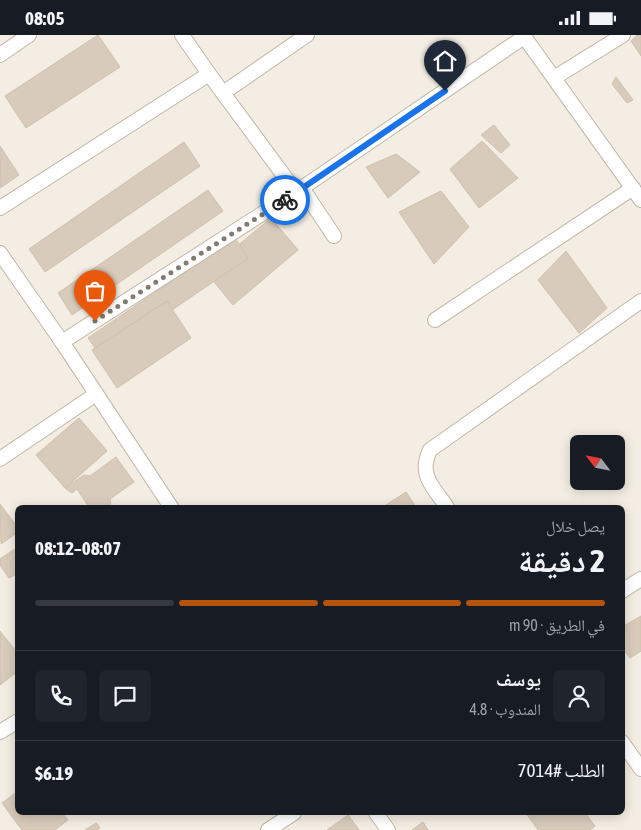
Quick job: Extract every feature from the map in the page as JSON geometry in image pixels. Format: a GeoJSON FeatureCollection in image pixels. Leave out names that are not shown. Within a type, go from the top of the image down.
{"type":"FeatureCollection","features":[{"type":"Feature","properties":{"kind":"street"},"geometry":{"type":"LineString","coordinates":[[0,55],[29,35]]}},
{"type":"Feature","properties":{"kind":"street"},"geometry":{"type":"LineString","coordinates":[[182,35],[223,93],[334,236]]}},
{"type":"Feature","properties":{"kind":"street"},"geometry":{"type":"LineString","coordinates":[[223,93],[307,35]]}},
{"type":"Feature","properties":{"kind":"street"},"geometry":{"type":"LineString","coordinates":[[554,78],[624,35]]}},
{"type":"Feature","properties":{"kind":"street"},"geometry":{"type":"LineString","coordinates":[[62,342],[299,190],[524,36],[641,200]]}},
{"type":"Feature","properties":{"kind":"street"},"geometry":{"type":"LineString","coordinates":[[0,208],[209,74]]}},
{"type":"Feature","properties":{"kind":"street"},"geometry":{"type":"LineString","coordinates":[[435,320],[633,188]]}},
{"type":"Feature","properties":{"kind":"street"},"geometry":{"type":"LineString","coordinates":[[2,261],[62,342],[170,505]]}},
{"type":"Feature","properties":{"kind":"street"},"geometry":{"type":"LineString","coordinates":[[447,505],[425,474],[424,463],[430,450],[641,301]]}},
{"type":"Feature","properties":{"kind":"street"},"geometry":{"type":"LineString","coordinates":[[0,459],[96,394]]}},
{"type":"Feature","properties":{"kind":"street"},"geometry":{"type":"LineString","coordinates":[[625,589],[641,579]]}},
{"type":"Feature","properties":{"kind":"street"},"geometry":{"type":"LineString","coordinates":[[0,732],[15,723]]}},
{"type":"Feature","properties":{"kind":"street"},"geometry":{"type":"LineString","coordinates":[[625,746],[641,769]]}},
{"type":"Feature","properties":{"kind":"street"},"geometry":{"type":"LineString","coordinates":[[268,830],[291,815]]}},
{"type":"Feature","properties":{"kind":"street"},"geometry":{"type":"LineString","coordinates":[[377,815],[388,830]]}},
{"type":"Feature","properties":{"kind":"building"},"geometry":{"type":"Polygon","coordinates":[[[98,35],[120,67],[26,128],[5,96],[98,35]]]}},
{"type":"Feature","properties":{"kind":"building"},"geometry":{"type":"Polygon","coordinates":[[[637,35],[641,35],[641,56],[631,41],[637,35]]]}},
{"type":"Feature","properties":{"kind":"building"},"geometry":{"type":"Polygon","coordinates":[[[616,77],[633,100],[627,103],[612,84],[616,77]]]}},
{"type":"Feature","properties":{"kind":"building"},"geometry":{"type":"Polygon","coordinates":[[[494,125],[510,145],[501,153],[481,135],[494,125]]]}},
{"type":"Feature","properties":{"kind":"building"},"geometry":{"type":"Polygon","coordinates":[[[482,141],[518,178],[479,208],[450,169],[482,141]]]}},
{"type":"Feature","properties":{"kind":"building"},"geometry":{"type":"Polygon","coordinates":[[[184,142],[200,166],[45,272],[29,249],[184,142]]]}},
{"type":"Feature","properties":{"kind":"building"},"geometry":{"type":"Polygon","coordinates":[[[0,146],[19,175],[0,188],[0,146]]]}},
{"type":"Feature","properties":{"kind":"building"},"geometry":{"type":"Polygon","coordinates":[[[396,154],[420,172],[388,198],[366,167],[396,154]]]}},
{"type":"Feature","properties":{"kind":"building"},"geometry":{"type":"Polygon","coordinates":[[[208,190],[223,211],[72,315],[58,293],[208,190]]]}},
{"type":"Feature","properties":{"kind":"building"},"geometry":{"type":"Polygon","coordinates":[[[441,191],[469,227],[434,264],[399,212],[441,191]]]}},
{"type":"Feature","properties":{"kind":"building"},"geometry":{"type":"Polygon","coordinates":[[[271,218],[298,250],[233,305],[206,272],[271,218]]]}},
{"type":"Feature","properties":{"kind":"building"},"geometry":{"type":"Polygon","coordinates":[[[235,238],[248,258],[102,358],[88,338],[235,238]]]}},
{"type":"Feature","properties":{"kind":"building"},"geometry":{"type":"Polygon","coordinates":[[[566,251],[607,308],[579,333],[538,280],[566,251]]]}},
{"type":"Feature","properties":{"kind":"building"},"geometry":{"type":"Polygon","coordinates":[[[167,301],[191,338],[117,388],[92,350],[167,301]]]}},
{"type":"Feature","properties":{"kind":"building"},"geometry":{"type":"Polygon","coordinates":[[[79,418],[107,451],[65,488],[36,455],[79,418]]]}},
{"type":"Feature","properties":{"kind":"building"},"geometry":{"type":"Polygon","coordinates":[[[116,457],[134,482],[110,499],[111,505],[88,505],[77,489],[72,493],[65,488],[84,475],[90,476],[116,457]]]}},
{"type":"Feature","properties":{"kind":"building"},"geometry":{"type":"Polygon","coordinates":[[[406,492],[415,505],[386,505],[406,492]]]}},
{"type":"Feature","properties":{"kind":"building"},"geometry":{"type":"Polygon","coordinates":[[[0,504],[15,524],[15,534],[1,544],[0,504]]]}},
{"type":"Feature","properties":{"kind":"building"},"geometry":{"type":"Polygon","coordinates":[[[15,549],[15,575],[9,578],[0,565],[0,559],[15,549]]]}},
{"type":"Feature","properties":{"kind":"building"},"geometry":{"type":"Polygon","coordinates":[[[641,616],[641,651],[630,658],[625,651],[625,625],[641,616]]]}},
{"type":"Feature","properties":{"kind":"building"},"geometry":{"type":"Polygon","coordinates":[[[0,631],[15,650],[15,673],[0,685],[0,631]]]}},
{"type":"Feature","properties":{"kind":"building"},"geometry":{"type":"Polygon","coordinates":[[[15,793],[15,815],[64,815],[68,820],[55,830],[22,830],[2,803],[15,793]]]}},
{"type":"Feature","properties":{"kind":"building"},"geometry":{"type":"Polygon","coordinates":[[[348,815],[359,830],[327,830],[348,815]]]}},
{"type":"Feature","properties":{"kind":"building"},"geometry":{"type":"Polygon","coordinates":[[[527,815],[587,815],[595,826],[590,830],[538,830],[527,815]]]}},
{"type":"Feature","properties":{"kind":"building"},"geometry":{"type":"Polygon","coordinates":[[[423,822],[428,830],[412,830],[423,822]]]}},
{"type":"Feature","properties":{"kind":"building"},"geometry":{"type":"Polygon","coordinates":[[[96,823],[100,828],[97,830],[85,830],[96,823]]]}},
{"type":"Feature","properties":{"kind":"way so far"},"geometry":{"type":"LineString","coordinates":[[95,321],[285,200]]}},
{"type":"Feature","properties":{"kind":"route"},"geometry":{"type":"LineString","coordinates":[[285,200],[445,91]]}}]}
